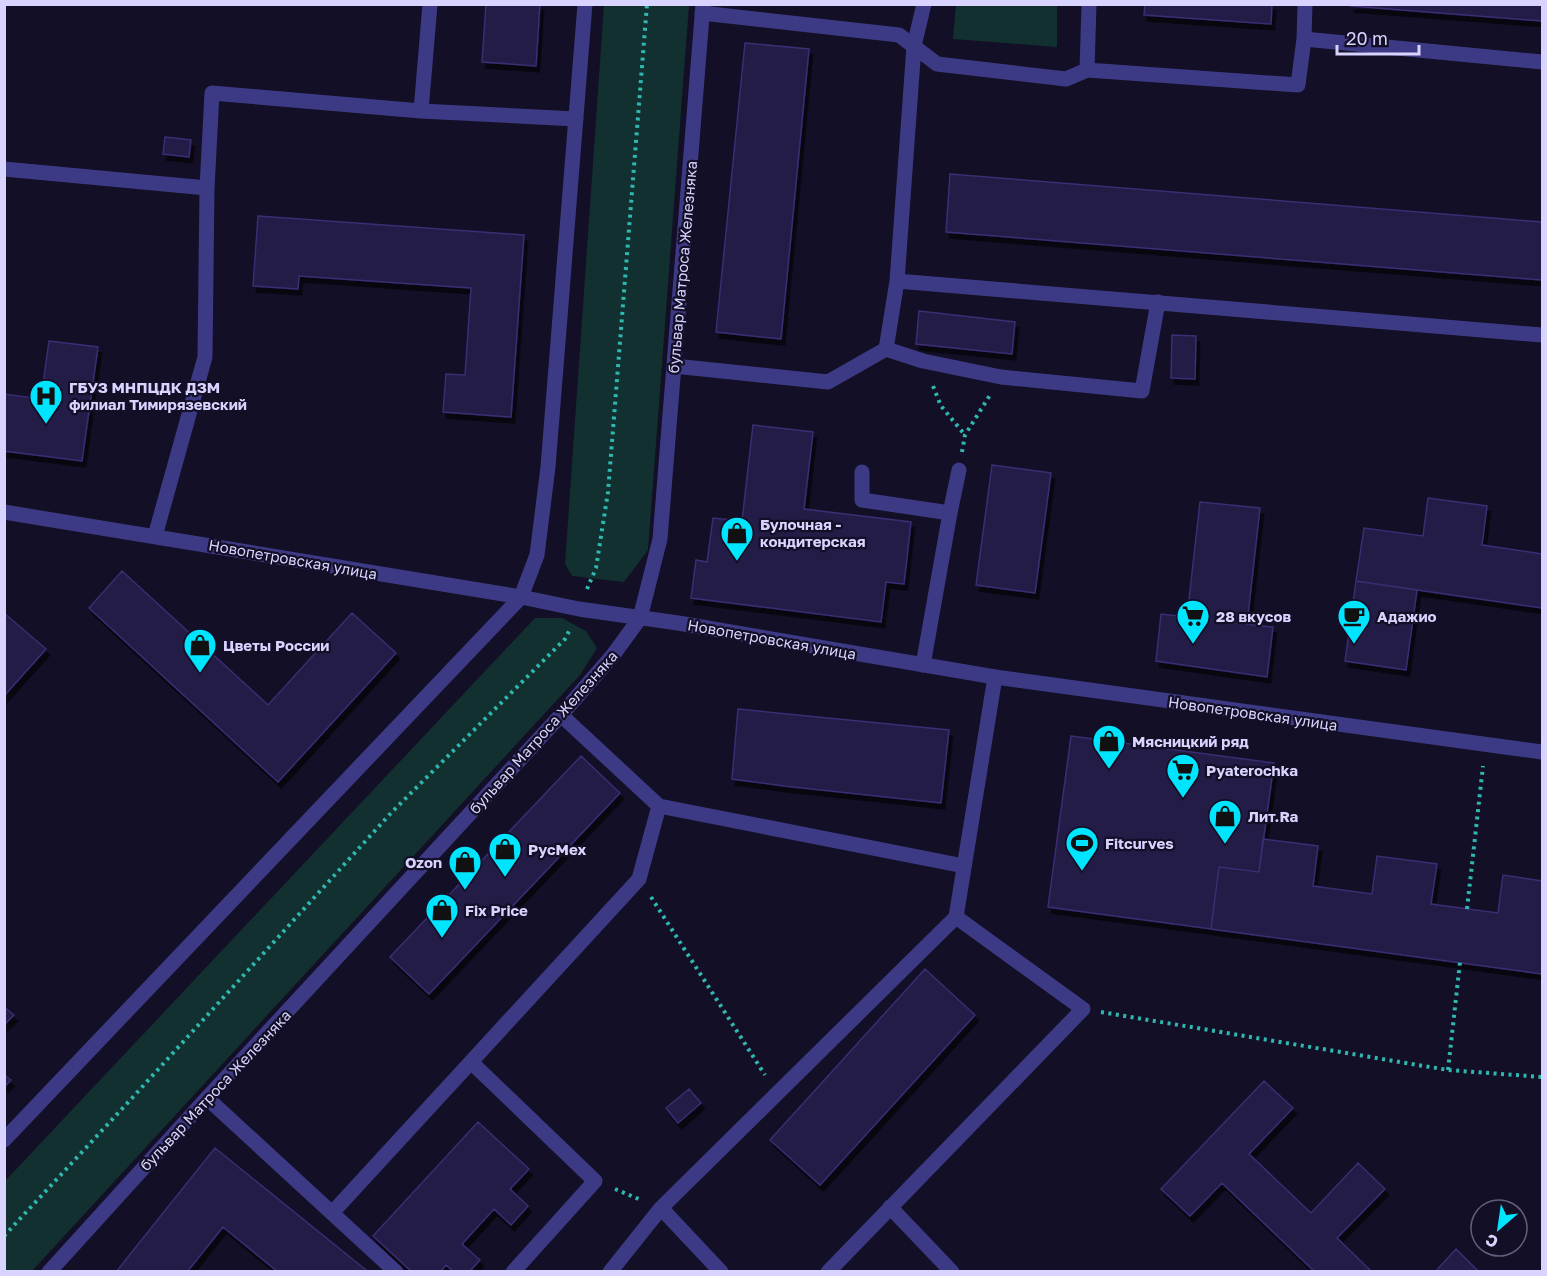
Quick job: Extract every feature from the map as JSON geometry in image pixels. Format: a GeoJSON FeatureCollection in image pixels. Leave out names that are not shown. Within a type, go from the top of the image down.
{"type":"FeatureCollection","features":[{"type":"Feature","properties":{"kind":"street"},"geometry":{"type":"LineString","coordinates":[[421,111],[430,4]]}},
{"type":"Feature","properties":{"kind":"street"},"geometry":{"type":"LineString","coordinates":[[4,1140],[521,597],[537,555],[548,467],[585,4]]}},
{"type":"Feature","properties":{"kind":"street"},"geometry":{"type":"LineString","coordinates":[[886,349],[897,281],[914,46],[924,4]]}},
{"type":"Feature","properties":{"kind":"street"},"geometry":{"type":"LineString","coordinates":[[1086,70],[1089,4]]}},
{"type":"Feature","properties":{"kind":"street"},"geometry":{"type":"LineString","coordinates":[[703,9],[899,35],[937,64],[1066,79],[1086,70],[1298,85],[1304,39],[1305,4]]}},
{"type":"Feature","properties":{"kind":"street","name":"бульвар Матроса Железняка"},"geometry":{"type":"LineString","coordinates":[[49,1272],[561,715],[613,655],[640,618],[660,539],[703,9]]}},
{"type":"Feature","properties":{"kind":"street"},"geometry":{"type":"LineString","coordinates":[[1304,39],[1542,62]]}},
{"type":"Feature","properties":{"kind":"street"},"geometry":{"type":"LineString","coordinates":[[155,536],[206,357],[207,188],[212,93],[421,111],[576,119]]}},
{"type":"Feature","properties":{"kind":"street"},"geometry":{"type":"LineString","coordinates":[[4,169],[207,188]]}},
{"type":"Feature","properties":{"kind":"street"},"geometry":{"type":"LineString","coordinates":[[897,281],[1542,335]]}},
{"type":"Feature","properties":{"kind":"street"},"geometry":{"type":"LineString","coordinates":[[674,366],[828,382],[886,349],[923,361],[1000,377],[1142,391],[1158,302]]}},
{"type":"Feature","properties":{"kind":"street"},"geometry":{"type":"LineString","coordinates":[[923,665],[959,470]]}},
{"type":"Feature","properties":{"kind":"street"},"geometry":{"type":"LineString","coordinates":[[862,472],[862,500],[950,513]]}},
{"type":"Feature","properties":{"kind":"street","name":"Новопетровская улица"},"geometry":{"type":"LineString","coordinates":[[4,512],[995,677],[1542,752]]}},
{"type":"Feature","properties":{"kind":"street"},"geometry":{"type":"LineString","coordinates":[[610,1272],[661,1208],[956,917],[995,677]]}},
{"type":"Feature","properties":{"kind":"street"},"geometry":{"type":"LineString","coordinates":[[561,715],[659,806],[964,866]]}},
{"type":"Feature","properties":{"kind":"street"},"geometry":{"type":"LineString","coordinates":[[332,1213],[639,879],[659,806]]}},
{"type":"Feature","properties":{"kind":"street"},"geometry":{"type":"LineString","coordinates":[[828,1272],[1083,1008],[956,917]]}},
{"type":"Feature","properties":{"kind":"street"},"geometry":{"type":"LineString","coordinates":[[471,1062],[595,1181],[513,1272]]}},
{"type":"Feature","properties":{"kind":"street"},"geometry":{"type":"LineString","coordinates":[[207,1098],[396,1272]]}},
{"type":"Feature","properties":{"kind":"street"},"geometry":{"type":"LineString","coordinates":[[890,1207],[952,1272]]}},
{"type":"Feature","properties":{"kind":"street"},"geometry":{"type":"LineString","coordinates":[[661,1208],[721,1272]]}},
{"type":"Feature","properties":{"kind":"path"},"geometry":{"type":"LineString","coordinates":[[596,568],[608,492],[647,4]]}},
{"type":"Feature","properties":{"kind":"path"},"geometry":{"type":"LineString","coordinates":[[923,361],[940,406],[965,435]]}},
{"type":"Feature","properties":{"kind":"path"},"geometry":{"type":"LineString","coordinates":[[959,470],[965,435],[1000,377]]}},
{"type":"Feature","properties":{"kind":"path"},"geometry":{"type":"LineString","coordinates":[[4,1236],[391,813],[565,639]]}},
{"type":"Feature","properties":{"kind":"path"},"geometry":{"type":"LineString","coordinates":[[1467,909],[1485,744]]}},
{"type":"Feature","properties":{"kind":"path"},"geometry":{"type":"LineString","coordinates":[[639,879],[777,1094]]}},
{"type":"Feature","properties":{"kind":"path"},"geometry":{"type":"LineString","coordinates":[[1448,1070],[1460,962]]}},
{"type":"Feature","properties":{"kind":"path"},"geometry":{"type":"LineString","coordinates":[[1083,1008],[1448,1070],[1542,1077]]}},
{"type":"Feature","properties":{"kind":"path"},"geometry":{"type":"LineString","coordinates":[[595,1181],[661,1208]]}},
{"type":"Feature","properties":{"kind":"green space"},"geometry":{"type":"Polygon","coordinates":[[[604,5],[689,5],[648,550],[624,582],[572,576],[565,564],[604,5]]]}},
{"type":"Feature","properties":{"kind":"green space"},"geometry":{"type":"Polygon","coordinates":[[[956,5],[1057,5],[1057,47],[953,39],[956,5]]]}},
{"type":"Feature","properties":{"kind":"green space"},"geometry":{"type":"Polygon","coordinates":[[[535,618],[562,618],[586,631],[597,648],[580,675],[32,1271],[5,1271],[5,1181],[535,618]]]}},
{"type":"Feature","properties":{"kind":"building"},"geometry":{"type":"Polygon","coordinates":[[[486,4],[540,4],[536,66],[482,62],[486,4]]]}},
{"type":"Feature","properties":{"kind":"building"},"geometry":{"type":"Polygon","coordinates":[[[1145,4],[1272,4],[1271,24],[1144,15],[1145,4]]]}},
{"type":"Feature","properties":{"kind":"building"},"geometry":{"type":"Polygon","coordinates":[[[1351,4],[1542,4],[1542,21],[1351,6],[1351,4]]]}},
{"type":"Feature","properties":{"kind":"building"},"geometry":{"type":"Polygon","coordinates":[[[745,43],[809,49],[781,339],[716,332],[745,43]]]}},
{"type":"Feature","properties":{"kind":"building"},"geometry":{"type":"Polygon","coordinates":[[[165,137],[191,140],[189,157],[163,154],[165,137]]]}},
{"type":"Feature","properties":{"kind":"building"},"geometry":{"type":"Polygon","coordinates":[[[950,174],[1542,222],[1542,280],[946,232],[950,174]]]}},
{"type":"Feature","properties":{"kind":"building"},"geometry":{"type":"Polygon","coordinates":[[[258,216],[524,235],[511,417],[443,412],[446,374],[465,375],[471,288],[299,276],[298,289],[253,286],[258,216]]]}},
{"type":"Feature","properties":{"kind":"building"},"geometry":{"type":"Polygon","coordinates":[[[919,311],[1015,322],[1012,354],[916,344],[919,311]]]}},
{"type":"Feature","properties":{"kind":"building"},"geometry":{"type":"Polygon","coordinates":[[[1172,335],[1196,336],[1195,379],[1171,378],[1172,335]]]}},
{"type":"Feature","properties":{"kind":"building","name":"ГБУЗ МНПЦДК ДЗМ филиал Тимирязевский"},"geometry":{"type":"Polygon","coordinates":[[[49,341],[98,347],[82,461],[4,451],[4,394],[41,399],[49,341]]]}},
{"type":"Feature","properties":{"kind":"building"},"geometry":{"type":"Polygon","coordinates":[[[753,425],[813,432],[804,509],[911,522],[904,584],[886,582],[881,622],[691,598],[696,560],[707,562],[713,518],[742,521],[753,425]]]}},
{"type":"Feature","properties":{"kind":"building"},"geometry":{"type":"Polygon","coordinates":[[[992,465],[1051,473],[1035,593],[976,585],[992,465]]]}},
{"type":"Feature","properties":{"kind":"building"},"geometry":{"type":"Polygon","coordinates":[[[1428,498],[1487,506],[1482,545],[1542,554],[1542,608],[1356,581],[1364,528],[1423,536],[1428,498]]]}},
{"type":"Feature","properties":{"kind":"building"},"geometry":{"type":"Polygon","coordinates":[[[1200,502],[1260,508],[1247,624],[1273,627],[1267,677],[1156,661],[1161,614],[1187,617],[1200,502]]]}},
{"type":"Feature","properties":{"kind":"building"},"geometry":{"type":"Polygon","coordinates":[[[122,571],[268,705],[352,613],[396,653],[278,782],[89,608],[122,571]]]}},
{"type":"Feature","properties":{"kind":"building"},"geometry":{"type":"Polygon","coordinates":[[[1356,581],[1417,590],[1406,670],[1345,661],[1356,581]]]}},
{"type":"Feature","properties":{"kind":"building"},"geometry":{"type":"Polygon","coordinates":[[[4,613],[46,649],[4,696],[4,613]]]}},
{"type":"Feature","properties":{"kind":"building"},"geometry":{"type":"Polygon","coordinates":[[[738,709],[949,730],[941,803],[732,779],[738,709]]]}},
{"type":"Feature","properties":{"kind":"building"},"geometry":{"type":"Polygon","coordinates":[[[1071,736],[1274,763],[1259,872],[1219,867],[1211,929],[1048,907],[1071,736]]]}},
{"type":"Feature","properties":{"kind":"building"},"geometry":{"type":"Polygon","coordinates":[[[581,756],[620,793],[429,994],[390,957],[581,756]]]}},
{"type":"Feature","properties":{"kind":"building"},"geometry":{"type":"Polygon","coordinates":[[[1263,839],[1318,846],[1313,886],[1372,894],[1377,856],[1437,864],[1431,904],[1498,913],[1503,875],[1542,881],[1542,974],[1211,929],[1219,867],[1259,872],[1263,839]]]}},
{"type":"Feature","properties":{"kind":"building"},"geometry":{"type":"Polygon","coordinates":[[[925,969],[975,1015],[820,1185],[770,1140],[925,969]]]}},
{"type":"Feature","properties":{"kind":"building"},"geometry":{"type":"Polygon","coordinates":[[[4,1007],[14,1015],[4,1025],[4,1007]]]}},
{"type":"Feature","properties":{"kind":"building"},"geometry":{"type":"Polygon","coordinates":[[[4,1075],[11,1080],[4,1087],[4,1075]]]}},
{"type":"Feature","properties":{"kind":"building"},"geometry":{"type":"Polygon","coordinates":[[[1264,1081],[1293,1108],[1249,1154],[1311,1213],[1358,1163],[1385,1189],[1337,1238],[1372,1272],[1315,1272],[1222,1183],[1190,1216],[1161,1189],[1264,1081]]]}},
{"type":"Feature","properties":{"kind":"building"},"geometry":{"type":"Polygon","coordinates":[[[689,1089],[701,1103],[678,1123],[666,1108],[689,1089]]]}},
{"type":"Feature","properties":{"kind":"building"},"geometry":{"type":"Polygon","coordinates":[[[478,1122],[529,1169],[510,1189],[528,1206],[511,1225],[494,1209],[462,1244],[480,1260],[469,1272],[454,1272],[446,1265],[440,1272],[412,1272],[373,1236],[478,1122]]]}},
{"type":"Feature","properties":{"kind":"building"},"geometry":{"type":"Polygon","coordinates":[[[215,1148],[366,1272],[278,1272],[223,1227],[187,1272],[116,1272],[215,1148]]]}},
{"type":"Feature","properties":{"kind":"building"},"geometry":{"type":"Polygon","coordinates":[[[1456,1249],[1479,1272],[1435,1272],[1456,1249]]]}},
{"type":"Feature","properties":{"kind":"place","name":"ГБУЗ МНПЦДК ДЗМ филиал Тимирязевский"},"geometry":{"type":"Point","coordinates":[46,425]}},
{"type":"Feature","properties":{"kind":"place","name":"Булочная - кондитерская"},"geometry":{"type":"Point","coordinates":[737,562]}},
{"type":"Feature","properties":{"kind":"place","name":"28 вкусов"},"geometry":{"type":"Point","coordinates":[1193,645]}},
{"type":"Feature","properties":{"kind":"place","name":"Адажио"},"geometry":{"type":"Point","coordinates":[1354,645]}},
{"type":"Feature","properties":{"kind":"place","name":"Цветы России"},"geometry":{"type":"Point","coordinates":[200,674]}},
{"type":"Feature","properties":{"kind":"place","name":"Мясницкий ряд"},"geometry":{"type":"Point","coordinates":[1109,770]}},
{"type":"Feature","properties":{"kind":"place","name":"Pyaterochka"},"geometry":{"type":"Point","coordinates":[1183,799]}},
{"type":"Feature","properties":{"kind":"place","name":"Лит.Ra"},"geometry":{"type":"Point","coordinates":[1225,845]}},
{"type":"Feature","properties":{"kind":"place","name":"Fitcurves"},"geometry":{"type":"Point","coordinates":[1082,872]}},
{"type":"Feature","properties":{"kind":"place","name":"РусМех"},"geometry":{"type":"Point","coordinates":[505,878]}},
{"type":"Feature","properties":{"kind":"place","name":"Ozon"},"geometry":{"type":"Point","coordinates":[465,891]}},
{"type":"Feature","properties":{"kind":"place","name":"Fix Price"},"geometry":{"type":"Point","coordinates":[442,939]}}]}
